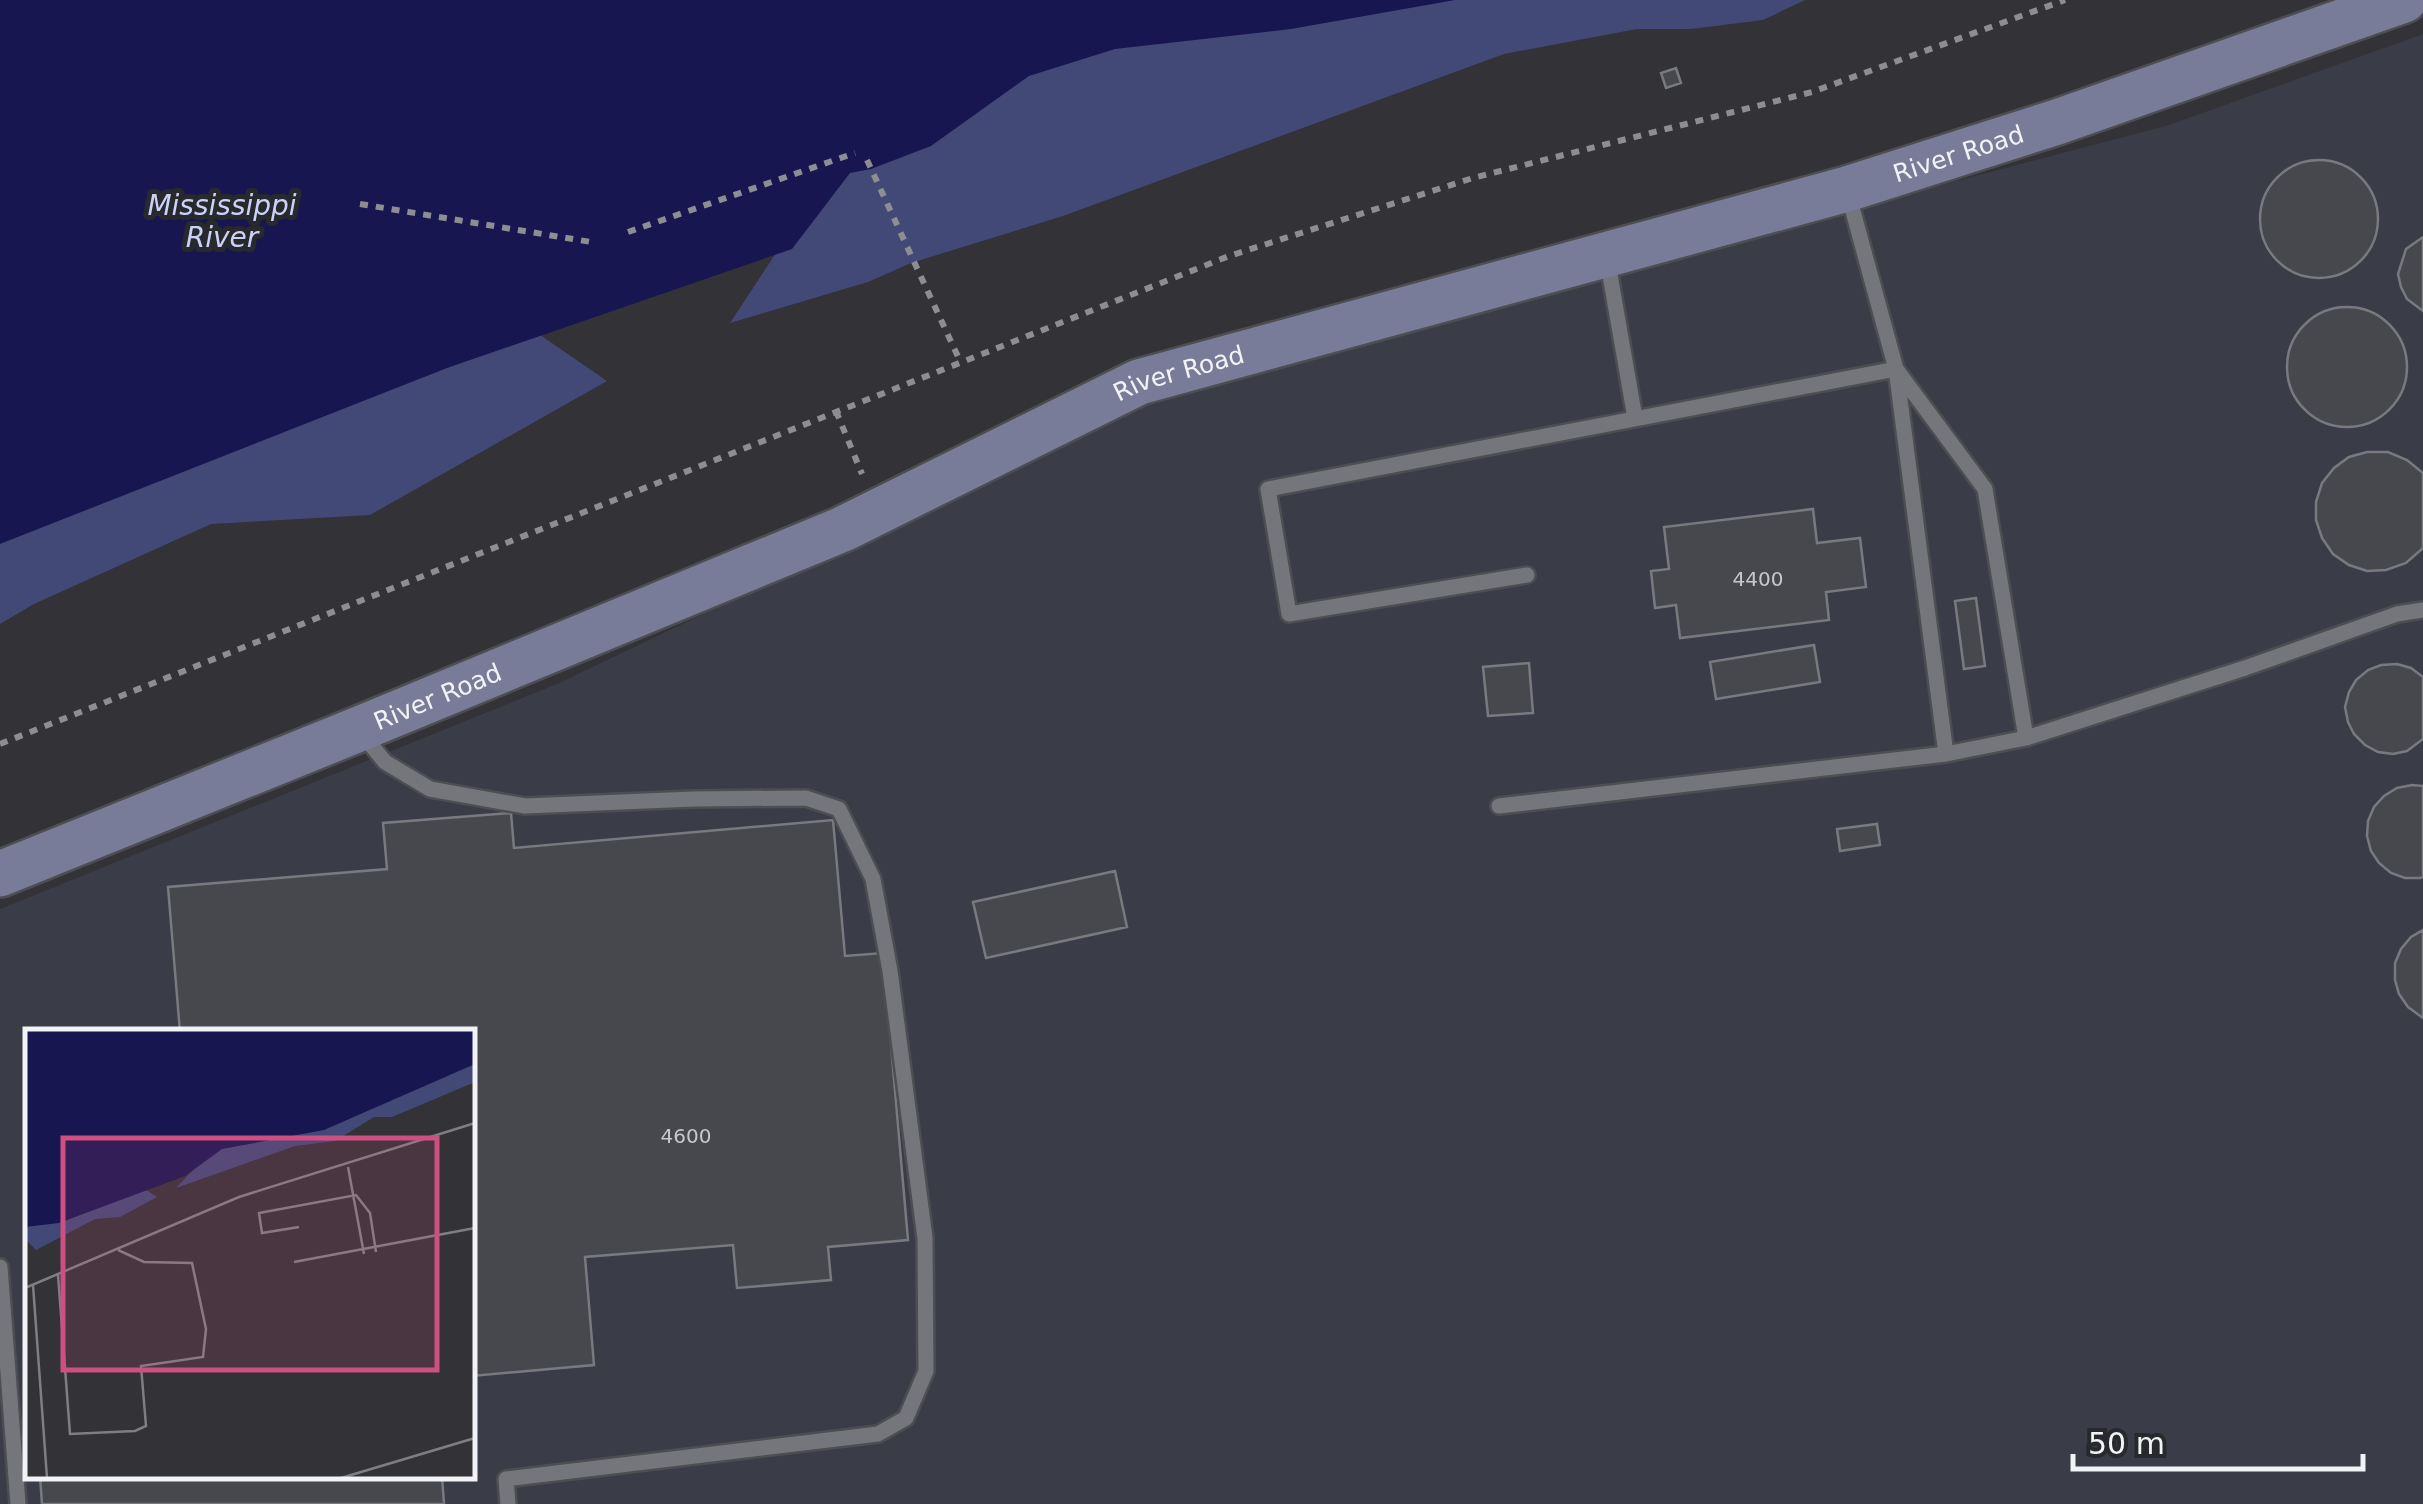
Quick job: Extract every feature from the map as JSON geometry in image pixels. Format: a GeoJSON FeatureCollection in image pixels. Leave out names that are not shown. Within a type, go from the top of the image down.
{"type":"FeatureCollection","features":[{"type":"Feature","properties":{"kind":"main road","name":"River Road"},"geometry":{"type":"LineString","coordinates":[[0,874],[843,529],[1139,382],[1848,189],[2057,122],[2404,0]]}},
{"type":"Feature","properties":{"kind":"lane"},"geometry":{"type":"LineString","coordinates":[[1848,189],[1896,369],[1946,754]]}},
{"type":"Feature","properties":{"kind":"lane"},"geometry":{"type":"LineString","coordinates":[[1606,254],[1635,418]]}},
{"type":"Feature","properties":{"kind":"lane"},"geometry":{"type":"LineString","coordinates":[[1527,575],[1289,614],[1268,489],[1896,369]]}},
{"type":"Feature","properties":{"kind":"lane"},"geometry":{"type":"LineString","coordinates":[[1896,369],[1984,489],[2026,738]]}},
{"type":"Feature","properties":{"kind":"lane"},"geometry":{"type":"LineString","coordinates":[[1499,806],[1946,754],[2026,738],[2246,668],[2397,614],[2423,610]]}},
{"type":"Feature","properties":{"kind":"lane"},"geometry":{"type":"LineString","coordinates":[[359,729],[386,762],[430,789],[525,806],[806,798],[839,809],[873,879],[890,971],[924,1238],[926,1370],[906,1418],[878,1434],[506,1479],[508,1504]]}},
{"type":"Feature","properties":{"kind":"lane"},"geometry":{"type":"LineString","coordinates":[[0,1266],[18,1504]]}},
{"type":"Feature","properties":{"kind":"path"},"geometry":{"type":"LineString","coordinates":[[0,744],[1229,256],[1473,178],[1812,92],[2065,0]]}},
{"type":"Feature","properties":{"kind":"path"},"geometry":{"type":"LineString","coordinates":[[628,232],[855,152]]}},
{"type":"Feature","properties":{"kind":"path"},"geometry":{"type":"LineString","coordinates":[[867,160],[960,361]]}},
{"type":"Feature","properties":{"kind":"path"},"geometry":{"type":"LineString","coordinates":[[360,204],[591,242]]}},
{"type":"Feature","properties":{"kind":"path"},"geometry":{"type":"LineString","coordinates":[[836,410],[877,512]]}},
{"type":"Feature","properties":{"kind":"shaded area"},"geometry":{"type":"Polygon","coordinates":[[[1322,0],[1805,0],[1763,20],[1691,29],[1637,29],[1504,54],[1063,216],[911,263],[868,282],[730,323],[797,221],[887,120],[960,85],[1322,0]]]}},
{"type":"Feature","properties":{"kind":"shaded area"},"geometry":{"type":"Polygon","coordinates":[[[2423,34],[2423,1504],[0,1504],[0,909],[557,684],[1144,403],[2169,125],[2423,34]]]}},
{"type":"Feature","properties":{"kind":"shaded area"},"geometry":{"type":"Polygon","coordinates":[[[514,317],[607,381],[370,515],[211,524],[34,604],[0,624],[0,494],[514,317]]]}},
{"type":"Feature","properties":{"kind":"water","name":"Mississippi River"},"geometry":{"type":"Polygon","coordinates":[[[0,0],[1455,0],[1291,29],[1115,49],[1029,76],[931,146],[850,173],[792,249],[447,368],[0,544],[0,0]]]}},
{"type":"Feature","properties":{"kind":"building"},"geometry":{"type":"Polygon","coordinates":[[[1676,68],[1681,83],[1666,88],[1661,73],[1676,68]]]}},
{"type":"Feature","properties":{"kind":"building"},"geometry":{"type":"Polygon","coordinates":[[[2319,160],[2342,165],[2361,177],[2373,196],[2378,219],[2373,242],[2361,261],[2342,273],[2319,278],[2296,273],[2277,261],[2265,242],[2260,219],[2265,196],[2277,177],[2296,165],[2319,160]]]}},
{"type":"Feature","properties":{"kind":"building"},"geometry":{"type":"Polygon","coordinates":[[[2423,237],[2423,311],[2407,299],[2398,274],[2406,249],[2423,237]]]}},
{"type":"Feature","properties":{"kind":"building"},"geometry":{"type":"Polygon","coordinates":[[[2347,307],[2370,312],[2389,325],[2402,344],[2407,367],[2402,390],[2389,409],[2370,422],[2347,427],[2324,422],[2305,409],[2292,390],[2287,367],[2292,344],[2305,325],[2324,312],[2347,307]]]}},
{"type":"Feature","properties":{"kind":"building"},"geometry":{"type":"Polygon","coordinates":[[[2388,452],[2423,473],[2423,548],[2406,563],[2386,570],[2367,571],[2333,554],[2316,520],[2322,483],[2349,457],[2388,452]]]}},
{"type":"Feature","properties":{"kind":"building"},"geometry":{"type":"Polygon","coordinates":[[[1813,509],[1817,543],[1860,538],[1866,587],[1826,592],[1829,620],[1680,638],[1676,605],[1655,608],[1651,571],[1669,569],[1664,527],[1813,509]]]}},
{"type":"Feature","properties":{"kind":"building"},"geometry":{"type":"Polygon","coordinates":[[[1976,598],[1985,666],[1964,669],[1955,601],[1976,598]]]}},
{"type":"Feature","properties":{"kind":"building"},"geometry":{"type":"Polygon","coordinates":[[[1814,645],[1820,682],[1716,699],[1710,662],[1814,645]]]}},
{"type":"Feature","properties":{"kind":"building"},"geometry":{"type":"Polygon","coordinates":[[[1529,663],[1533,713],[1488,716],[1483,667],[1529,663]]]}},
{"type":"Feature","properties":{"kind":"building"},"geometry":{"type":"Polygon","coordinates":[[[2397,664],[2423,677],[2423,739],[2407,751],[2393,754],[2365,745],[2354,734],[2345,707],[2356,680],[2368,670],[2397,664]]]}},
{"type":"Feature","properties":{"kind":"building"},"geometry":{"type":"Polygon","coordinates":[[[2423,786],[2420,878],[2391,873],[2371,851],[2367,836],[2374,807],[2397,788],[2423,786]]]}},
{"type":"Feature","properties":{"kind":"building"},"geometry":{"type":"Polygon","coordinates":[[[511,813],[514,848],[833,820],[845,956],[883,953],[908,1240],[828,1247],[831,1280],[737,1288],[733,1245],[585,1257],[594,1365],[475,1376],[475,1029],[180,1029],[168,887],[387,869],[383,823],[511,813]]]}},
{"type":"Feature","properties":{"kind":"building"},"geometry":{"type":"Polygon","coordinates":[[[1877,824],[1880,845],[1840,851],[1837,829],[1877,824]]]}},
{"type":"Feature","properties":{"kind":"building"},"geometry":{"type":"Polygon","coordinates":[[[1115,871],[1127,927],[986,958],[973,902],[1115,871]]]}},
{"type":"Feature","properties":{"kind":"building"},"geometry":{"type":"Polygon","coordinates":[[[2423,930],[2423,1018],[2399,994],[2395,963],[2411,937],[2423,930]]]}},
{"type":"Feature","properties":{"kind":"building"},"geometry":{"type":"Polygon","coordinates":[[[40,1479],[442,1479],[444,1504],[42,1504],[40,1479]]]}}]}
